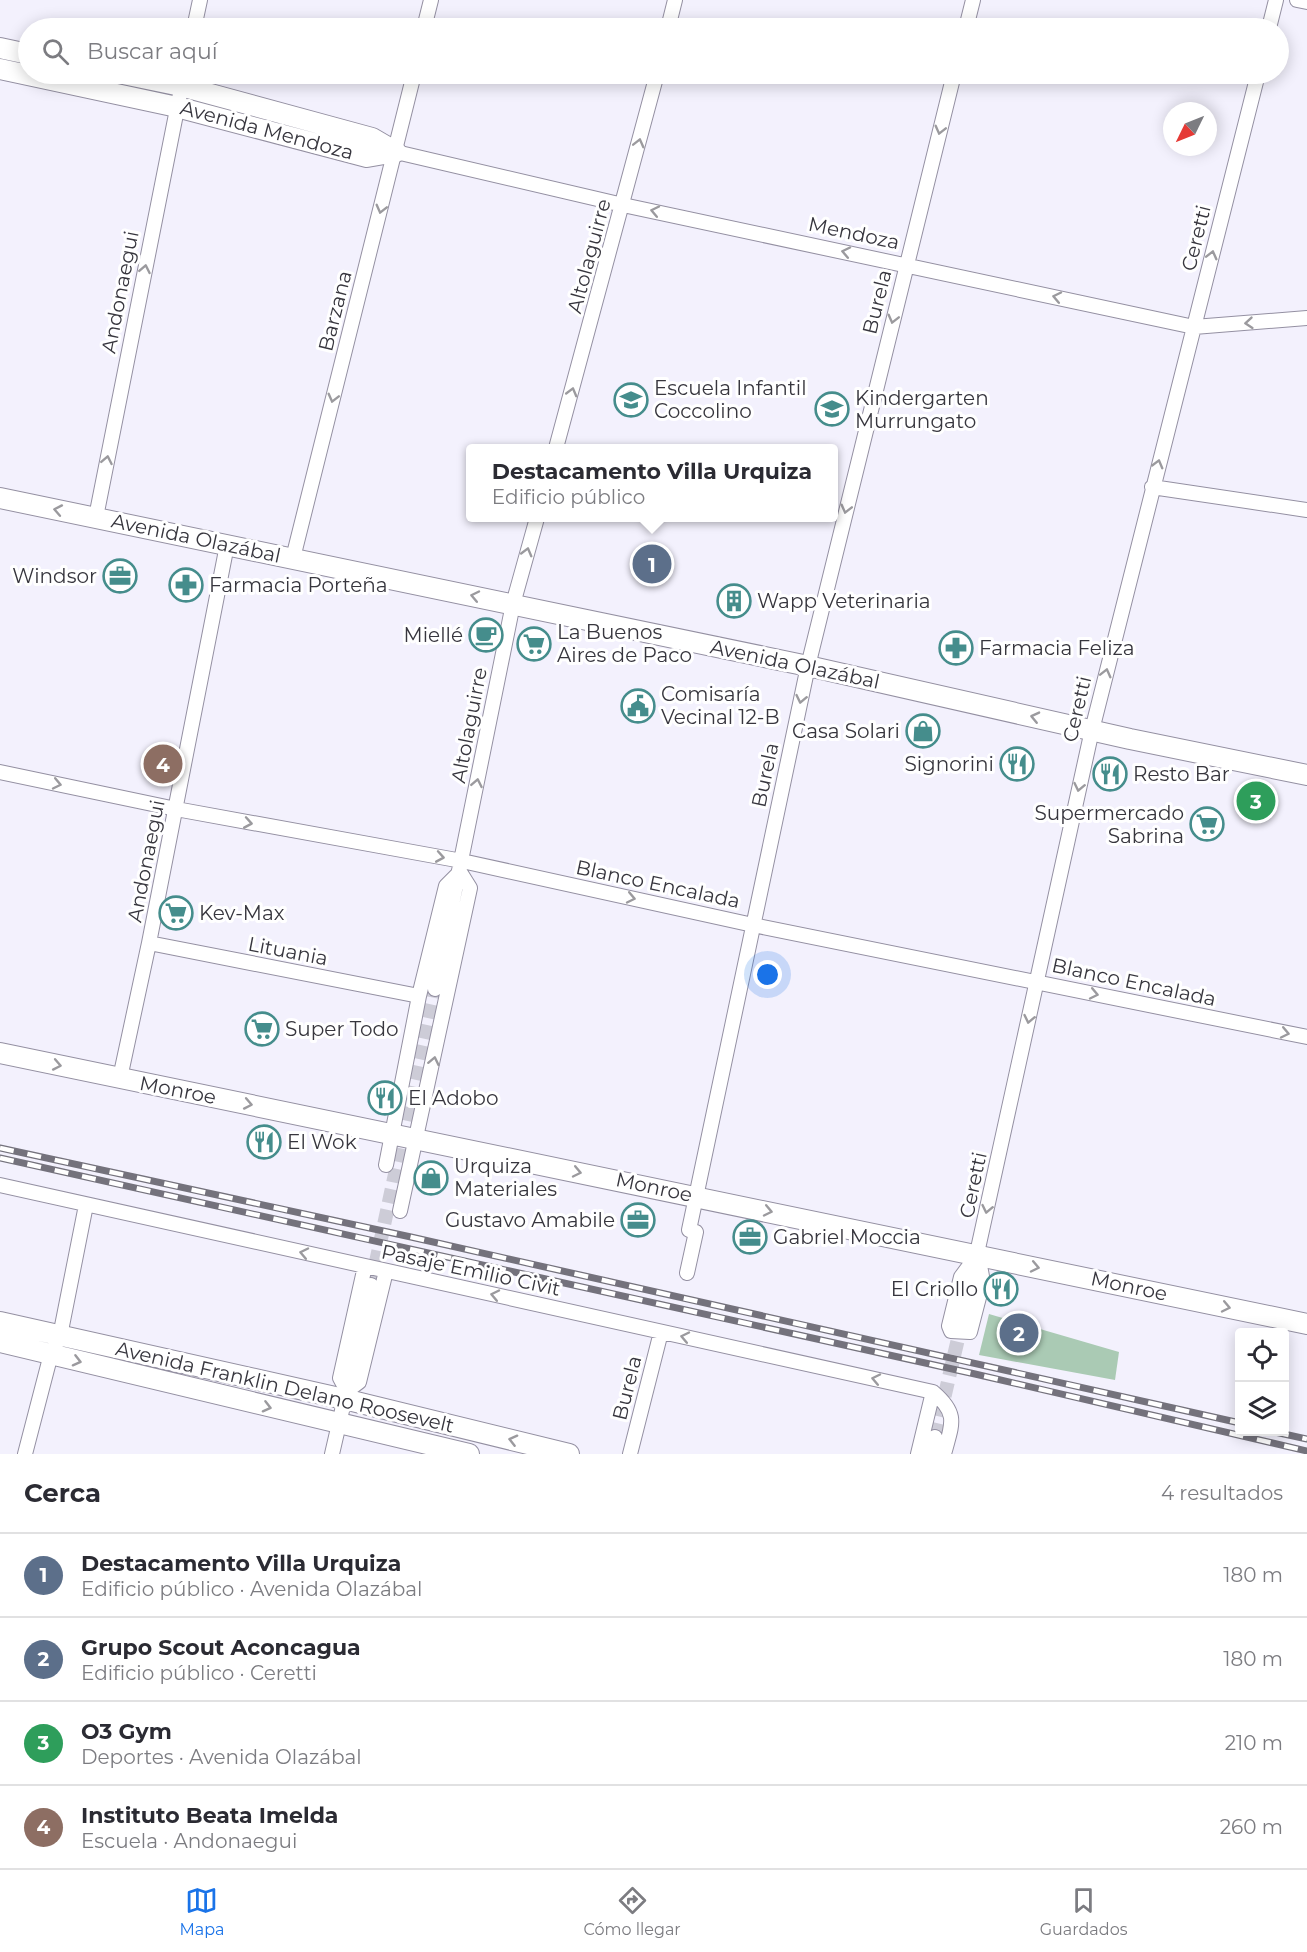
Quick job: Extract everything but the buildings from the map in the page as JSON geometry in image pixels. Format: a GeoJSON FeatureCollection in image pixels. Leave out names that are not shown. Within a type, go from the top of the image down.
{"type":"FeatureCollection","features":[{"type":"Feature","properties":{"kind":"street"},"geometry":{"type":"LineString","coordinates":[[196,18],[200,0]]}},
{"type":"Feature","properties":{"kind":"street"},"geometry":{"type":"LineString","coordinates":[[426,18],[431,0]]}},
{"type":"Feature","properties":{"kind":"street"},"geometry":{"type":"LineString","coordinates":[[670,18],[675,0]]}},
{"type":"Feature","properties":{"kind":"street"},"geometry":{"type":"LineString","coordinates":[[968,18],[973,0]]}},
{"type":"Feature","properties":{"kind":"street"},"geometry":{"type":"LineString","coordinates":[[1272,18],[1276,0]]}},
{"type":"Feature","properties":{"kind":"street"},"geometry":{"type":"LineString","coordinates":[[1297,0],[1307,2]]}},
{"type":"Feature","properties":{"kind":"street"},"geometry":{"type":"LineString","coordinates":[[0,48],[18,52]]}},
{"type":"Feature","properties":{"kind":"street","name":"Avenida Mendoza"},"geometry":{"type":"LineString","coordinates":[[0,69],[18,73]]}},
{"type":"Feature","properties":{"kind":"street","name":"Avenida Mendoza"},"geometry":{"type":"LineString","coordinates":[[70,84],[177,107],[367,157],[396,153]]}},
{"type":"Feature","properties":{"kind":"street","name":"Andonaegui"},"geometry":{"type":"LineString","coordinates":[[96,517],[182,84]]}},
{"type":"Feature","properties":{"kind":"street","name":"Avenida Mendoza"},"geometry":{"type":"LineString","coordinates":[[196,84],[372,138],[396,153]]}},
{"type":"Feature","properties":{"kind":"street","name":"Barzana"},"geometry":{"type":"LineString","coordinates":[[293,558],[412,84]]}},
{"type":"Feature","properties":{"kind":"street","name":"Altolaguirre"},"geometry":{"type":"LineString","coordinates":[[557,444],[654,84]]}},
{"type":"Feature","properties":{"kind":"street","name":"Burela"},"geometry":{"type":"LineString","coordinates":[[687,1273],[696,1232],[689,1230],[808,666],[951,84]]}},
{"type":"Feature","properties":{"kind":"street","name":"Ceretti"},"geometry":{"type":"LineString","coordinates":[[961,1326],[1092,730],[1255,84]]}},
{"type":"Feature","properties":{"kind":"street","name":"Mendoza"},"geometry":{"type":"LineString","coordinates":[[396,153],[623,205],[1194,327],[1307,318]]}},
{"type":"Feature","properties":{"kind":"street"},"geometry":{"type":"LineString","coordinates":[[1152,487],[1307,510]]}},
{"type":"Feature","properties":{"kind":"street","name":"Avenida Olazábal"},"geometry":{"type":"LineString","coordinates":[[0,498],[808,666],[1092,730],[1307,775]]}},
{"type":"Feature","properties":{"kind":"street","name":"Altolaguirre"},"geometry":{"type":"LineString","coordinates":[[435,989],[513,604],[536,522]]}},
{"type":"Feature","properties":{"kind":"street","name":"Andonaegui"},"geometry":{"type":"LineString","coordinates":[[120,1078],[150,943],[227,545]]}},
{"type":"Feature","properties":{"kind":"street","name":"Blanco Encalada"},"geometry":{"type":"LineString","coordinates":[[0,772],[1307,1037]]}},
{"type":"Feature","properties":{"kind":"street","name":"Altolaguirre"},"geometry":{"type":"LineString","coordinates":[[386,1165],[419,996],[446,886],[461,867]]}},
{"type":"Feature","properties":{"kind":"street","name":"Altolaguirre"},"geometry":{"type":"LineString","coordinates":[[400,1211],[470,888],[461,867]]}},
{"type":"Feature","properties":{"kind":"street","name":"Lituania"},"geometry":{"type":"LineString","coordinates":[[150,943],[419,996]]}},
{"type":"Feature","properties":{"kind":"street","name":"Monroe"},"geometry":{"type":"LineString","coordinates":[[0,1053],[1307,1324]]}},
{"type":"Feature","properties":{"kind":"street","name":"Pasaje Emilio Civit"},"geometry":{"type":"LineString","coordinates":[[0,1185],[933,1392]]}},
{"type":"Feature","properties":{"kind":"street"},"geometry":{"type":"LineString","coordinates":[[26,1454],[51,1354],[60,1336],[86,1205]]}},
{"type":"Feature","properties":{"kind":"street","name":"Ceretti"},"geometry":{"type":"LineString","coordinates":[[978,1254],[984,1282],[970,1332],[951,1331],[949,1326],[961,1277],[978,1254]]}},
{"type":"Feature","properties":{"kind":"street"},"geometry":{"type":"LineString","coordinates":[[345,1395],[340,1378],[365,1266]]}},
{"type":"Feature","properties":{"kind":"street"},"geometry":{"type":"LineString","coordinates":[[345,1395],[359,1383],[386,1271]]}},
{"type":"Feature","properties":{"kind":"street"},"geometry":{"type":"LineString","coordinates":[[332,1454],[371,1285]]}},
{"type":"Feature","properties":{"kind":"street","name":"Avenida Franklin Delano Roosevelt"},"geometry":{"type":"LineString","coordinates":[[0,1322],[345,1395],[569,1454]]}},
{"type":"Feature","properties":{"kind":"street","name":"Burela"},"geometry":{"type":"LineString","coordinates":[[630,1454],[661,1332]]}},
{"type":"Feature","properties":{"kind":"street","name":"Avenida Franklin Delano Roosevelt"},"geometry":{"type":"LineString","coordinates":[[0,1342],[469,1454]]}},
{"type":"Feature","properties":{"kind":"street"},"geometry":{"type":"LineString","coordinates":[[918,1454],[933,1392]]}},
{"type":"Feature","properties":{"kind":"street"},"geometry":{"type":"LineString","coordinates":[[933,1392],[951,1411],[952,1420],[944,1454]]}},
{"type":"Feature","properties":{"kind":"street"},"geometry":{"type":"LineString","coordinates":[[931,1454],[935,1437]]}},
{"type":"Feature","properties":{"kind":"green space"},"geometry":{"type":"Polygon","coordinates":[[[989,1314],[1119,1352],[1115,1380],[979,1355],[989,1314]]]}},
{"type":"Feature","properties":{"kind":"tunnel"},"geometry":{"type":"LineString","coordinates":[[371,1285],[435,989]]}},
{"type":"Feature","properties":{"kind":"tunnel"},"geometry":{"type":"LineString","coordinates":[[935,1437],[961,1326]]}},
{"type":"Feature","properties":{"kind":"railway"},"geometry":{"type":"LineString","coordinates":[[0,1148],[411,1237],[1235,1422]]}},
{"type":"Feature","properties":{"kind":"railway"},"geometry":{"type":"LineString","coordinates":[[0,1158],[975,1374],[1307,1451]]}},
{"type":"Feature","properties":{"kind":"railway"},"geometry":{"type":"LineString","coordinates":[[1289,1435],[1307,1439]]}},
{"type":"Feature","properties":{"kind":"place","name":"Escuela Infantil Coccolino"},"geometry":{"type":"Point","coordinates":[631,400]}},
{"type":"Feature","properties":{"kind":"place","name":"Kindergarten Murrungato"},"geometry":{"type":"Point","coordinates":[832,409]}},
{"type":"Feature","properties":{"kind":"place","name":"Destacamento Villa Urquiza"},"geometry":{"type":"Point","coordinates":[652,564]}},
{"type":"Feature","properties":{"kind":"place","name":"Windsor"},"geometry":{"type":"Point","coordinates":[120,576]}},
{"type":"Feature","properties":{"kind":"place","name":"Farmacia Porteña"},"geometry":{"type":"Point","coordinates":[186,585]}},
{"type":"Feature","properties":{"kind":"place","name":"Wapp Veterinaria"},"geometry":{"type":"Point","coordinates":[734,601]}},
{"type":"Feature","properties":{"kind":"place","name":"Miellé"},"geometry":{"type":"Point","coordinates":[486,635]}},
{"type":"Feature","properties":{"kind":"place","name":"La Buenos Aires de Paco"},"geometry":{"type":"Point","coordinates":[534,644]}},
{"type":"Feature","properties":{"kind":"place","name":"Farmacia Feliza"},"geometry":{"type":"Point","coordinates":[956,648]}},
{"type":"Feature","properties":{"kind":"place","name":"Comisaría Vecinal 12-B"},"geometry":{"type":"Point","coordinates":[638,706]}},
{"type":"Feature","properties":{"kind":"place","name":"Casa Solari"},"geometry":{"type":"Point","coordinates":[923,731]}},
{"type":"Feature","properties":{"kind":"place","name":"Instituto Beata Imelda"},"geometry":{"type":"Point","coordinates":[163,764]}},
{"type":"Feature","properties":{"kind":"place","name":"Signorini"},"geometry":{"type":"Point","coordinates":[1017,764]}},
{"type":"Feature","properties":{"kind":"place","name":"Resto Bar"},"geometry":{"type":"Point","coordinates":[1110,774]}},
{"type":"Feature","properties":{"kind":"place","name":"O3 Gym"},"geometry":{"type":"Point","coordinates":[1256,801]}},
{"type":"Feature","properties":{"kind":"place","name":"Supermercado Sabrina"},"geometry":{"type":"Point","coordinates":[1207,824]}},
{"type":"Feature","properties":{"kind":"place","name":"Kev-Max"},"geometry":{"type":"Point","coordinates":[176,913]}},
{"type":"Feature","properties":{"kind":"place","name":"Super Todo"},"geometry":{"type":"Point","coordinates":[262,1029]}},
{"type":"Feature","properties":{"kind":"place","name":"El Adobo"},"geometry":{"type":"Point","coordinates":[385,1098]}},
{"type":"Feature","properties":{"kind":"place","name":"El Wok"},"geometry":{"type":"Point","coordinates":[264,1142]}},
{"type":"Feature","properties":{"kind":"place","name":"Urquiza Materiales"},"geometry":{"type":"Point","coordinates":[431,1178]}},
{"type":"Feature","properties":{"kind":"place","name":"Gustavo Amabile"},"geometry":{"type":"Point","coordinates":[638,1220]}},
{"type":"Feature","properties":{"kind":"place","name":"Gabriel Moccia"},"geometry":{"type":"Point","coordinates":[750,1237]}},
{"type":"Feature","properties":{"kind":"place","name":"El Criollo"},"geometry":{"type":"Point","coordinates":[1001,1289]}},
{"type":"Feature","properties":{"kind":"place","name":"Grupo Scout Aconcagua"},"geometry":{"type":"Point","coordinates":[1019,1333]}}]}
